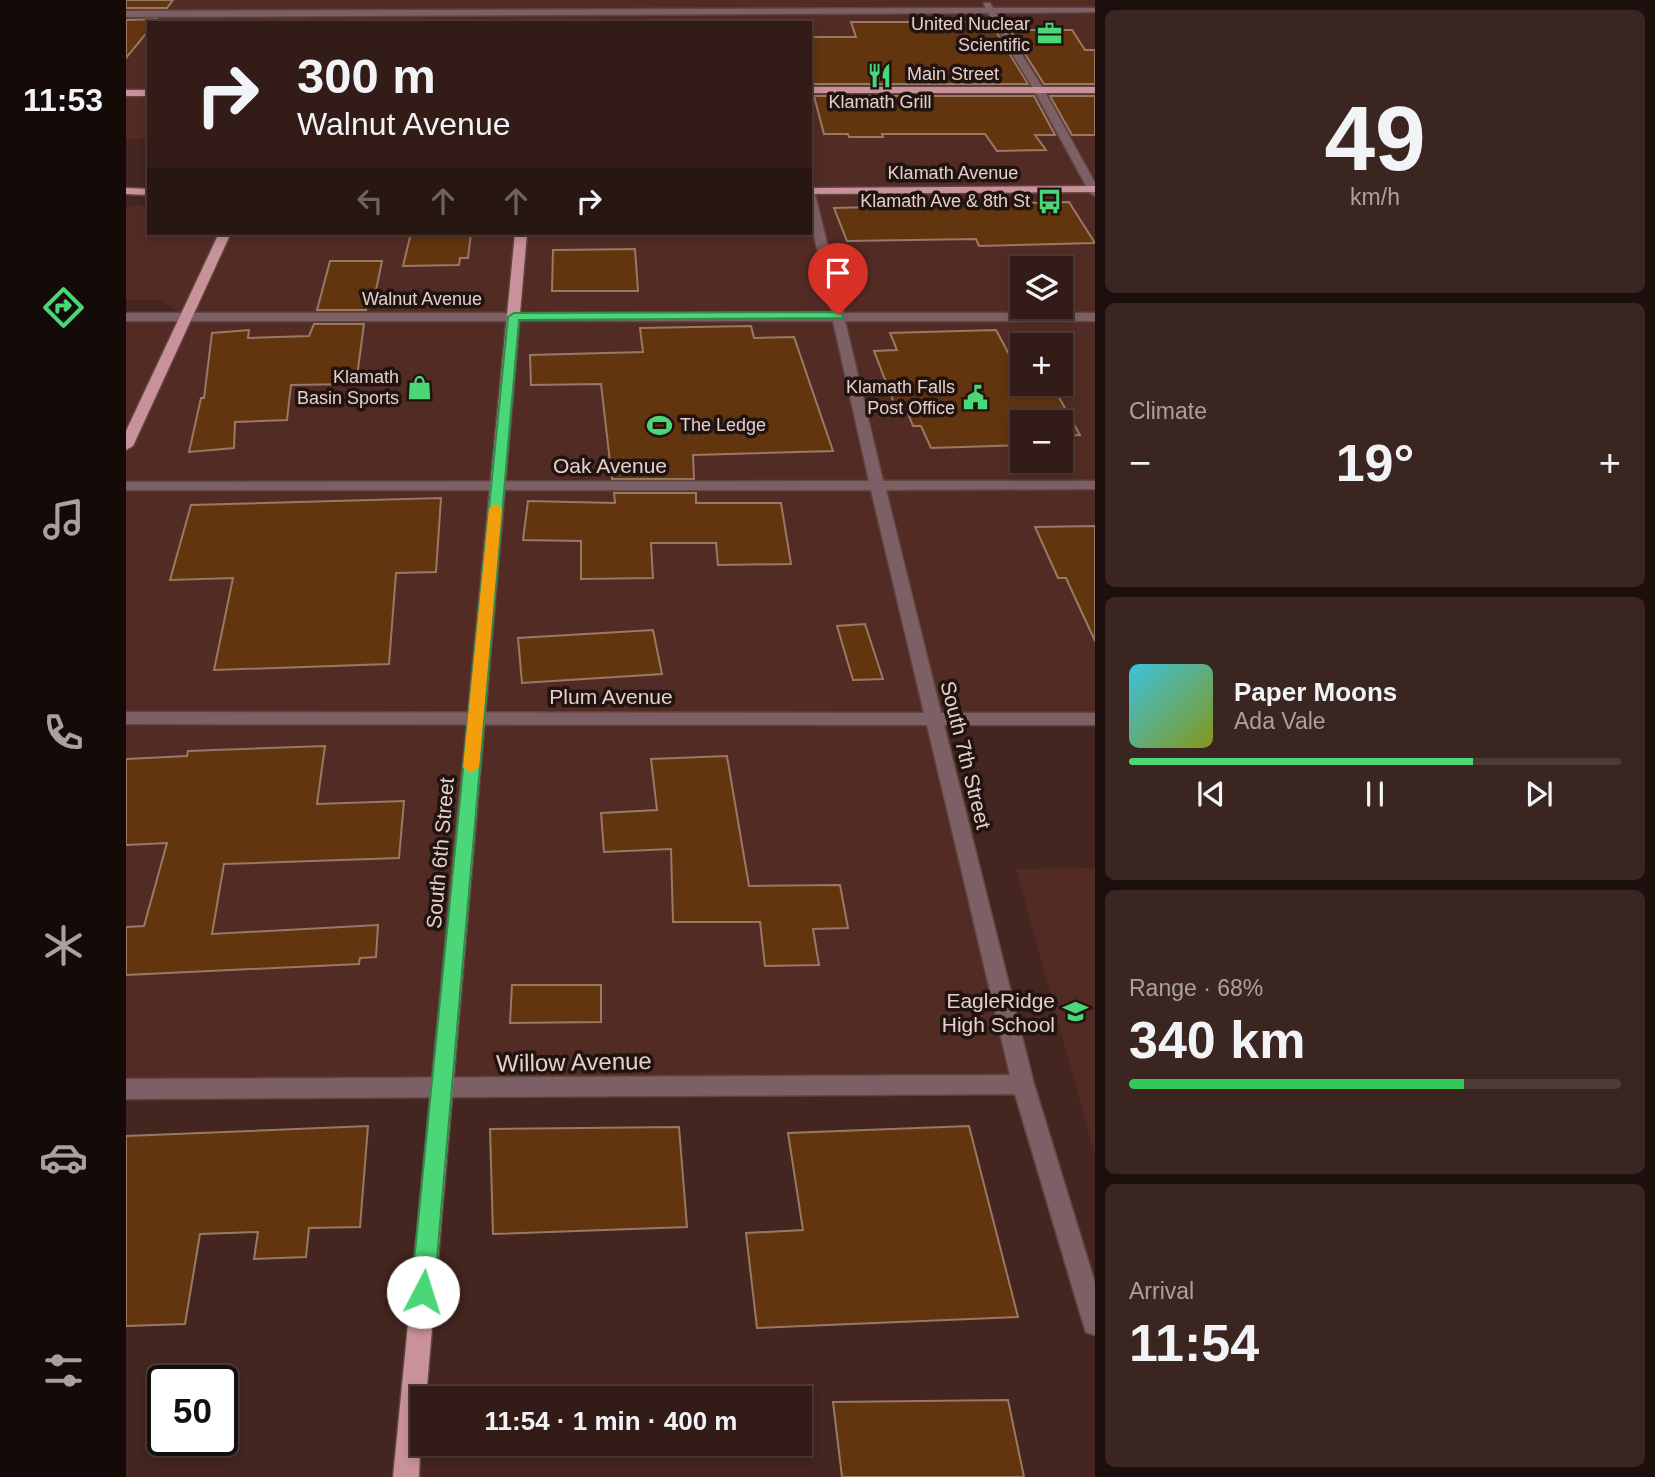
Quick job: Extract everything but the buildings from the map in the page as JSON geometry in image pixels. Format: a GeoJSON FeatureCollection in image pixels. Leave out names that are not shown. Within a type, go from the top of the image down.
{"type":"FeatureCollection","features":[{"type":"Feature","properties":{"kind":"main road","name":"Main Street"},"geometry":{"type":"LineString","coordinates":[[812,90],[1095,90]]}},
{"type":"Feature","properties":{"kind":"main road"},"geometry":{"type":"LineString","coordinates":[[126,93],[147,93]]}},
{"type":"Feature","properties":{"kind":"main road"},"geometry":{"type":"LineString","coordinates":[[126,191],[147,192]]}},
{"type":"Feature","properties":{"kind":"main road","name":"Klamath Avenue"},"geometry":{"type":"LineString","coordinates":[[812,192],[1094,191]]}},
{"type":"Feature","properties":{"kind":"main road"},"geometry":{"type":"LineString","coordinates":[[126,446],[189,316],[224,235]]}},
{"type":"Feature","properties":{"kind":"main road","name":"South 6th Street"},"geometry":{"type":"LineString","coordinates":[[406,1477],[521,235]]}},
{"type":"Feature","properties":{"kind":"street"},"geometry":{"type":"LineString","coordinates":[[315,21],[323,0]]}},
{"type":"Feature","properties":{"kind":"street"},"geometry":{"type":"LineString","coordinates":[[542,18],[543,0]]}},
{"type":"Feature","properties":{"kind":"street"},"geometry":{"type":"LineString","coordinates":[[767,0],[772,21]]}},
{"type":"Feature","properties":{"kind":"street"},"geometry":{"type":"LineString","coordinates":[[984,0],[1039,89],[1094,191]]}},
{"type":"Feature","properties":{"kind":"street"},"geometry":{"type":"LineString","coordinates":[[126,13],[318,13],[542,18],[1095,10]]}},
{"type":"Feature","properties":{"kind":"street","name":"South 7th Street"},"geometry":{"type":"LineString","coordinates":[[812,201],[877,484],[1023,1084],[1095,1323]]}},
{"type":"Feature","properties":{"kind":"street","name":"Walnut Avenue"},"geometry":{"type":"LineString","coordinates":[[126,317],[1095,317]]}},
{"type":"Feature","properties":{"kind":"street","name":"Oak Avenue"},"geometry":{"type":"LineString","coordinates":[[126,486],[1095,485]]}},
{"type":"Feature","properties":{"kind":"street","name":"Plum Avenue"},"geometry":{"type":"LineString","coordinates":[[126,718],[1095,719]]}},
{"type":"Feature","properties":{"kind":"street","name":"Willow Avenue"},"geometry":{"type":"LineString","coordinates":[[126,1089],[1023,1084]]}},
{"type":"Feature","properties":{"kind":"shaded area"},"geometry":{"type":"Polygon","coordinates":[[[126,0],[1095,0],[1095,719],[934,720],[1023,1084],[126,1086],[126,318],[188,316],[159,300],[126,300],[126,206],[147,206],[147,235],[812,235],[812,21],[147,21],[147,139],[126,139],[126,0]]]}},
{"type":"Feature","properties":{"kind":"shaded area","name":"EagleRidge High School"},"geometry":{"type":"Polygon","coordinates":[[[1095,868],[1095,1155],[1016,869],[1095,868]]]}},
{"type":"Feature","properties":{"kind":"slow traffic"},"geometry":{"type":"LineString","coordinates":[[471,767],[496,508]]}},
{"type":"Feature","properties":{"kind":"place","name":"United Nuclear Scientific"},"geometry":{"type":"Point","coordinates":[1050,34]}},
{"type":"Feature","properties":{"kind":"place","name":"Klamath Grill"},"geometry":{"type":"Point","coordinates":[880,75]}},
{"type":"Feature","properties":{"kind":"place","name":"Klamath Ave & 8th St"},"geometry":{"type":"Point","coordinates":[1050,201]}},
{"type":"Feature","properties":{"kind":"place","name":"Klamath Basin Sports"},"geometry":{"type":"Point","coordinates":[419,387]}},
{"type":"Feature","properties":{"kind":"place","name":"Klamath Falls Post Office"},"geometry":{"type":"Point","coordinates":[975,397]}},
{"type":"Feature","properties":{"kind":"place","name":"The Ledge"},"geometry":{"type":"Point","coordinates":[660,425]}},
{"type":"Feature","properties":{"kind":"place","name":"EagleRidge High School"},"geometry":{"type":"Point","coordinates":[1075,1012]}},
{"type":"Feature","properties":{"kind":"route"},"geometry":{"type":"LineString","coordinates":[[423,1292],[514,317],[838,315]]}}]}
